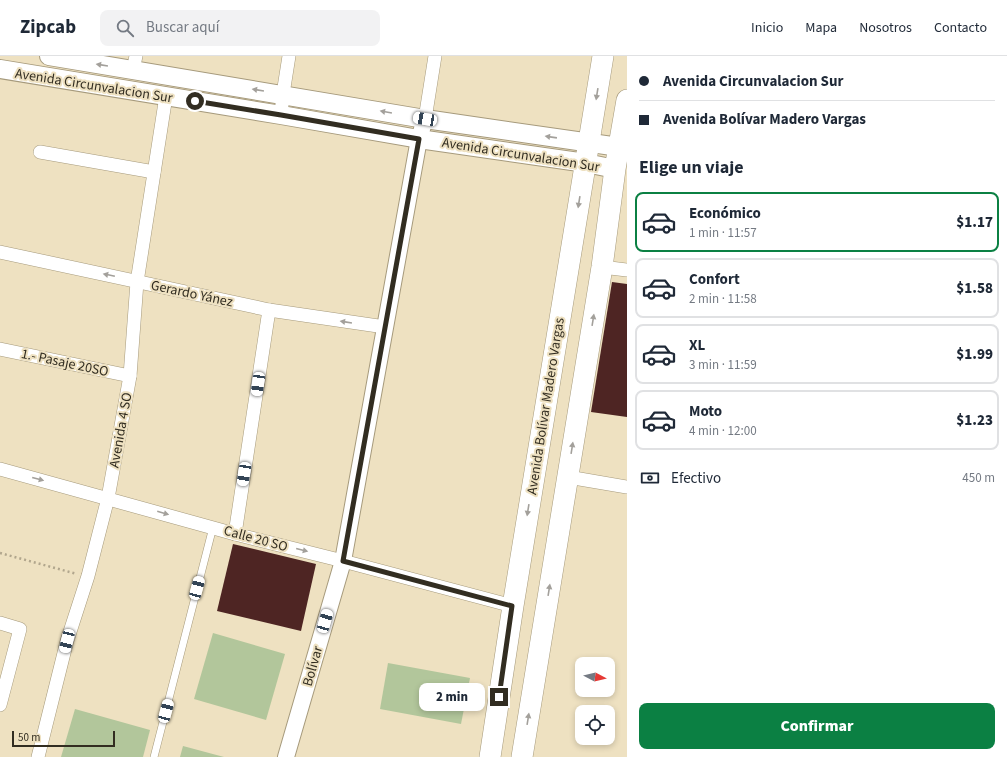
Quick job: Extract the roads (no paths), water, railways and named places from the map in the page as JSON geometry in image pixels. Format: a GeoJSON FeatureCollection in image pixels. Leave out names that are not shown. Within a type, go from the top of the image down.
{"type":"FeatureCollection","features":[{"type":"Feature","properties":{"kind":"main road","name":"Avenida Circunvalacion Sur"},"geometry":{"type":"LineString","coordinates":[[49,56],[135,63],[283,94],[425,119],[618,147]]}},
{"type":"Feature","properties":{"kind":"main road","name":"Avenida Bolívar Madero Vargas"},"geometry":{"type":"LineString","coordinates":[[490,757],[512,606],[604,56]]}},
{"type":"Feature","properties":{"kind":"main road","name":"Avenida Circunvalacion Sur"},"geometry":{"type":"LineString","coordinates":[[0,69],[419,139],[615,169]]}},
{"type":"Feature","properties":{"kind":"main road"},"geometry":{"type":"LineString","coordinates":[[522,757],[602,267],[618,147],[627,100]]}},
{"type":"Feature","properties":{"kind":"street"},"geometry":{"type":"LineString","coordinates":[[281,115],[289,56]]}},
{"type":"Feature","properties":{"kind":"street","name":"Bolívar"},"geometry":{"type":"LineString","coordinates":[[286,757],[343,561],[419,139],[425,119],[435,56]]}},
{"type":"Feature","properties":{"kind":"street","name":"Avenida 4 SO"},"geometry":{"type":"LineString","coordinates":[[38,757],[67,641],[88,576],[108,498],[130,376],[137,282],[166,96]]}},
{"type":"Feature","properties":{"kind":"street"},"geometry":{"type":"LineString","coordinates":[[40,152],[154,172]]}},
{"type":"Feature","properties":{"kind":"street","name":"Gerardo Yánez"},"geometry":{"type":"LineString","coordinates":[[0,252],[269,310],[385,327]]}},
{"type":"Feature","properties":{"kind":"street"},"geometry":{"type":"LineString","coordinates":[[602,267],[627,270]]}},
{"type":"Feature","properties":{"kind":"street"},"geometry":{"type":"LineString","coordinates":[[235,534],[269,310]]}},
{"type":"Feature","properties":{"kind":"street","name":"1.- Pasaje 20SO"},"geometry":{"type":"LineString","coordinates":[[0,349],[130,376]]}},
{"type":"Feature","properties":{"kind":"street","name":"Calle 20 SO"},"geometry":{"type":"LineString","coordinates":[[0,469],[235,534],[512,606]]}},
{"type":"Feature","properties":{"kind":"street"},"geometry":{"type":"LineString","coordinates":[[568,477],[627,487]]}},
{"type":"Feature","properties":{"kind":"street"},"geometry":{"type":"LineString","coordinates":[[0,623],[20,629],[1,697]]}},
{"type":"Feature","properties":{"kind":"lane"},"geometry":{"type":"LineString","coordinates":[[154,757],[213,527]]}}]}
